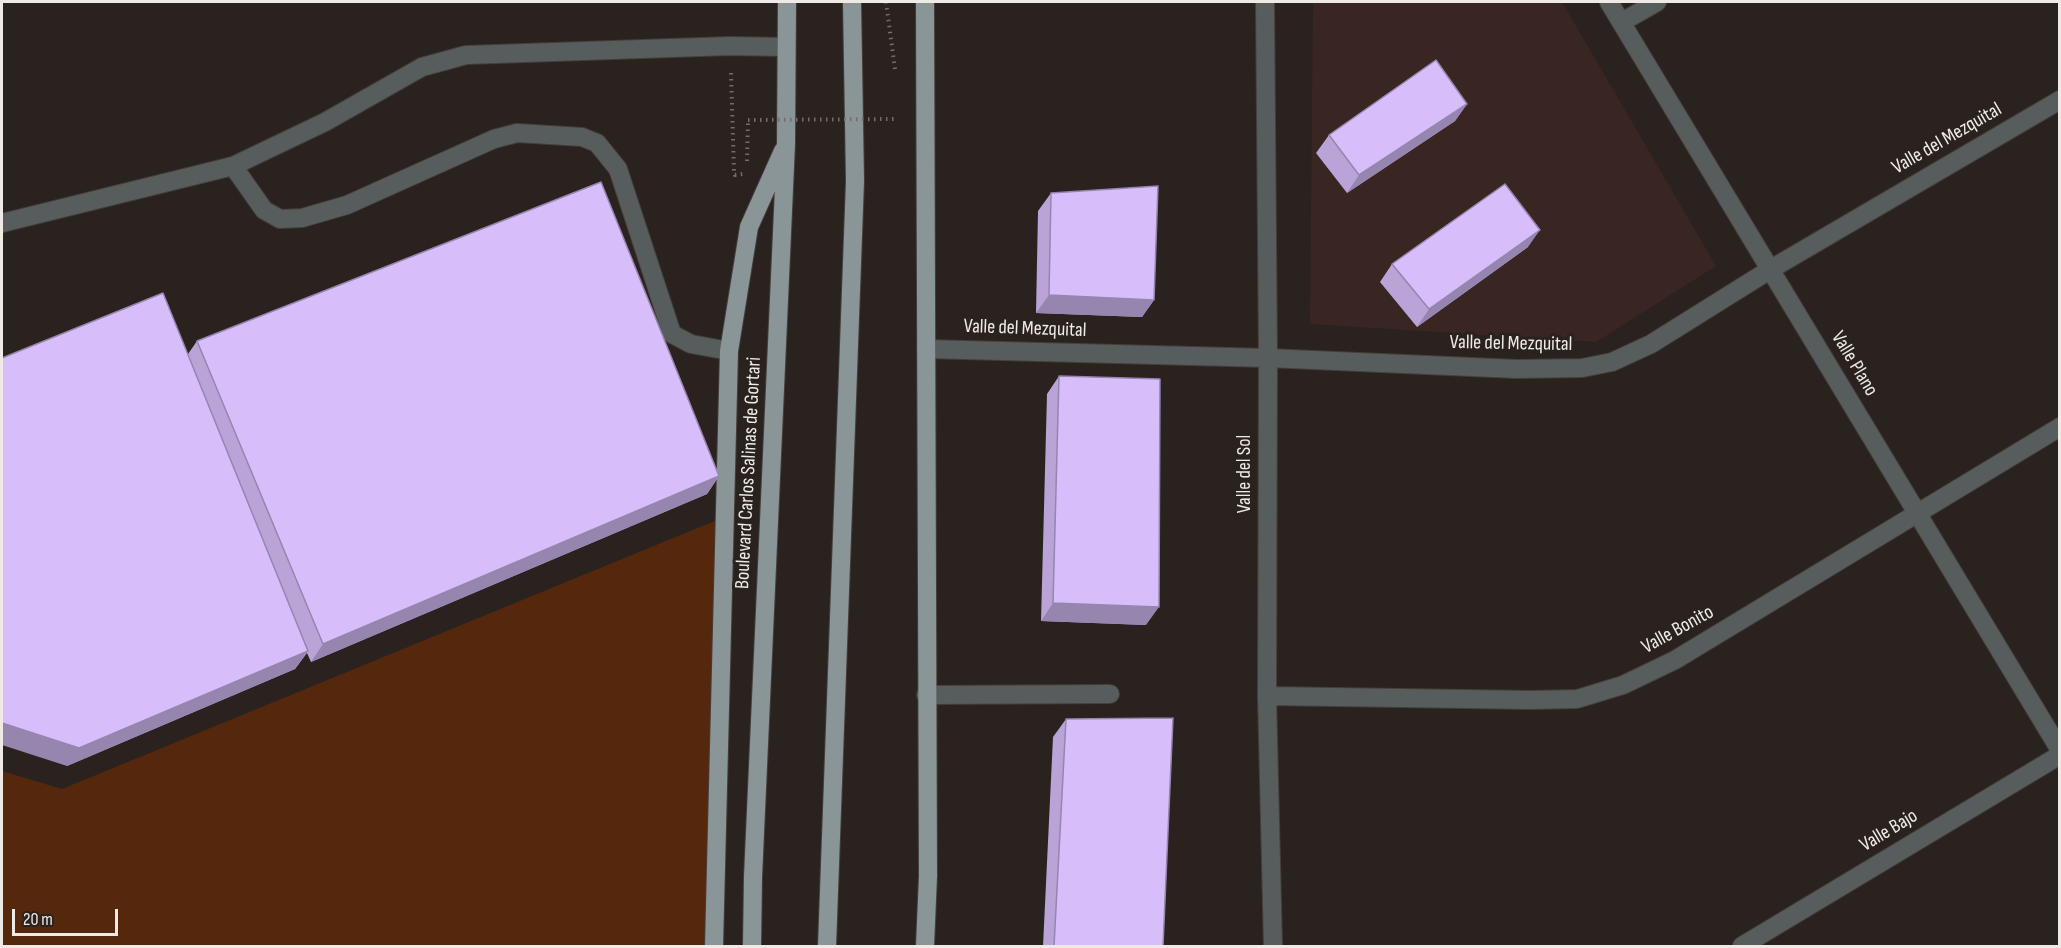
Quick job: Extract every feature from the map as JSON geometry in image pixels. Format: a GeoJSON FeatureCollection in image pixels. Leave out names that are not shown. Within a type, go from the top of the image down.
{"type":"FeatureCollection","features":[{"type":"Feature","properties":{"kind":"main road","name":"Boulevard Carlos Salinas de Gortari"},"geometry":{"type":"LineString","coordinates":[[752,946],[753,866],[786,144],[787,2]]}},
{"type":"Feature","properties":{"kind":"main road"},"geometry":{"type":"LineString","coordinates":[[827,946],[855,181],[852,2]]}},
{"type":"Feature","properties":{"kind":"main road"},"geometry":{"type":"LineString","coordinates":[[925,2],[928,876],[925,946]]}},
{"type":"Feature","properties":{"kind":"main road"},"geometry":{"type":"LineString","coordinates":[[714,946],[729,351],[749,227],[786,144]]}},
{"type":"Feature","properties":{"kind":"street","name":"Valle del Sol"},"geometry":{"type":"LineString","coordinates":[[1265,2],[1268,358],[1267,696],[1273,946]]}},
{"type":"Feature","properties":{"kind":"street","name":"Valle Plano"},"geometry":{"type":"LineString","coordinates":[[1609,2],[1772,268],[1916,514],[2060,750]]}},
{"type":"Feature","properties":{"kind":"street"},"geometry":{"type":"LineString","coordinates":[[1622,22],[1657,2]]}},
{"type":"Feature","properties":{"kind":"street"},"geometry":{"type":"LineString","coordinates":[[2,223],[233,166],[324,122],[422,67],[466,55],[786,46]]}},
{"type":"Feature","properties":{"kind":"street","name":"Valle del Mezquital"},"geometry":{"type":"LineString","coordinates":[[926,349],[1268,358],[1517,369],[1582,368],[1612,362],[1651,344],[1772,268],[2060,100]]}},
{"type":"Feature","properties":{"kind":"street"},"geometry":{"type":"LineString","coordinates":[[233,166],[264,210],[280,219],[302,219],[347,205],[494,139],[517,133],[590,140],[608,153],[618,169],[672,334],[691,344],[729,351]]}},
{"type":"Feature","properties":{"kind":"street","name":"Valle Bonito"},"geometry":{"type":"LineString","coordinates":[[1267,696],[1577,699],[1623,685],[1675,660],[2060,427]]}},
{"type":"Feature","properties":{"kind":"street"},"geometry":{"type":"LineString","coordinates":[[926,695],[1110,694]]}},
{"type":"Feature","properties":{"kind":"street","name":"Valle Bajo"},"geometry":{"type":"LineString","coordinates":[[1742,946],[2060,755]]}},
{"type":"Feature","properties":{"kind":"path"},"geometry":{"type":"LineString","coordinates":[[730,46],[735,175],[746,174],[747,171],[748,120],[895,119]]}},
{"type":"Feature","properties":{"kind":"shaded area"},"geometry":{"type":"Polygon","coordinates":[[[1313,2],[1562,2],[1716,266],[1596,342],[1310,324],[1313,2]]]}},
{"type":"Feature","properties":{"kind":"shaded area"},"geometry":{"type":"Polygon","coordinates":[[[717,520],[707,946],[2,946],[2,771],[62,789],[717,520]]]}},
{"type":"Feature","properties":{"kind":"building"},"geometry":{"type":"Polygon","coordinates":[[[1436,60],[1467,104],[1359,175],[1329,135],[1436,60]]]}},
{"type":"Feature","properties":{"kind":"building"},"geometry":{"type":"Polygon","coordinates":[[[601,182],[719,476],[323,644],[197,341],[601,182]]]}},
{"type":"Feature","properties":{"kind":"building"},"geometry":{"type":"Polygon","coordinates":[[[1505,184],[1540,230],[1429,309],[1392,264],[1505,184]]]}},
{"type":"Feature","properties":{"kind":"building"},"geometry":{"type":"Polygon","coordinates":[[[1158,186],[1154,300],[1049,295],[1051,193],[1158,186]]]}},
{"type":"Feature","properties":{"kind":"building"},"geometry":{"type":"Polygon","coordinates":[[[163,293],[308,651],[79,748],[2,723],[2,358],[163,293]]]}},
{"type":"Feature","properties":{"kind":"building"},"geometry":{"type":"Polygon","coordinates":[[[1059,376],[1160,379],[1159,607],[1053,603],[1059,376]]]}},
{"type":"Feature","properties":{"kind":"building"},"geometry":{"type":"Polygon","coordinates":[[[1173,718],[1163,946],[1054,946],[1066,719],[1173,718]]]}}]}
